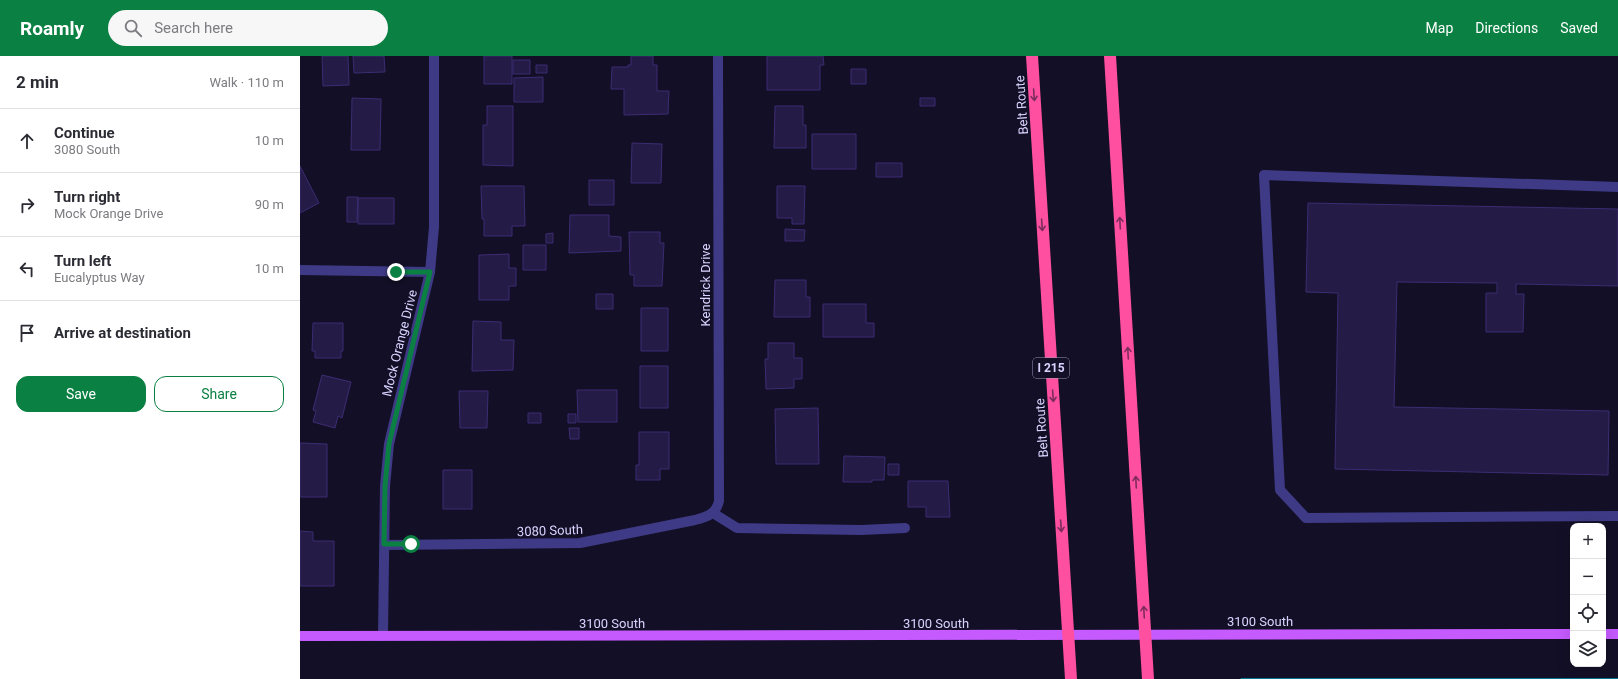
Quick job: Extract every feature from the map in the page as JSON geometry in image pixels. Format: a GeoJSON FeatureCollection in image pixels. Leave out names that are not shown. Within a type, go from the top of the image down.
{"type":"FeatureCollection","features":[{"type":"Feature","properties":{"kind":"highway","name":"Belt Route"},"geometry":{"type":"LineString","coordinates":[[1032,56],[1071,679]]}},
{"type":"Feature","properties":{"kind":"highway"},"geometry":{"type":"LineString","coordinates":[[1110,56],[1148,679]]}},
{"type":"Feature","properties":{"kind":"main road","name":"3100 South"},"geometry":{"type":"LineString","coordinates":[[300,636],[1570,634]]}},
{"type":"Feature","properties":{"kind":"main road"},"geometry":{"type":"LineString","coordinates":[[1606,634],[1618,634]]}},
{"type":"Feature","properties":{"kind":"street","name":"Mock Orange Drive"},"geometry":{"type":"LineString","coordinates":[[383,636],[385,486],[389,444],[430,272],[434,227],[434,56]]}},
{"type":"Feature","properties":{"kind":"street","name":"Kendrick Drive"},"geometry":{"type":"LineString","coordinates":[[713,513],[719,501],[718,56]]}},
{"type":"Feature","properties":{"kind":"street"},"geometry":{"type":"LineString","coordinates":[[1618,187],[1264,175],[1280,490],[1306,518],[1618,516]]}},
{"type":"Feature","properties":{"kind":"street"},"geometry":{"type":"LineString","coordinates":[[300,270],[430,272]]}},
{"type":"Feature","properties":{"kind":"street"},"geometry":{"type":"LineString","coordinates":[[713,513],[737,528],[860,530],[905,528]]}},
{"type":"Feature","properties":{"kind":"street","name":"3080 South"},"geometry":{"type":"LineString","coordinates":[[384,544],[580,543],[695,520],[713,513]]}},
{"type":"Feature","properties":{"kind":"building"},"geometry":{"type":"Polygon","coordinates":[[[322,56],[348,56],[349,85],[323,86],[322,56]]]}},
{"type":"Feature","properties":{"kind":"building"},"geometry":{"type":"Polygon","coordinates":[[[353,56],[384,56],[385,72],[354,73],[353,56]]]}},
{"type":"Feature","properties":{"kind":"building"},"geometry":{"type":"Polygon","coordinates":[[[484,56],[512,56],[512,84],[484,84],[484,56]]]}},
{"type":"Feature","properties":{"kind":"building"},"geometry":{"type":"Polygon","coordinates":[[[631,56],[653,56],[653,65],[657,65],[657,91],[669,91],[668,114],[624,115],[624,89],[611,89],[612,67],[628,67],[628,65],[631,65],[631,56]]]}},
{"type":"Feature","properties":{"kind":"building"},"geometry":{"type":"Polygon","coordinates":[[[767,56],[823,56],[824,65],[820,65],[820,90],[767,90],[767,56]]]}},
{"type":"Feature","properties":{"kind":"building"},"geometry":{"type":"Polygon","coordinates":[[[513,60],[530,60],[530,74],[513,74],[513,60]]]}},
{"type":"Feature","properties":{"kind":"building"},"geometry":{"type":"Polygon","coordinates":[[[536,65],[547,65],[547,73],[536,73],[536,65]]]}},
{"type":"Feature","properties":{"kind":"building"},"geometry":{"type":"Polygon","coordinates":[[[851,69],[866,69],[866,84],[851,84],[851,69]]]}},
{"type":"Feature","properties":{"kind":"building"},"geometry":{"type":"Polygon","coordinates":[[[543,77],[543,102],[514,102],[514,78],[543,77]]]}},
{"type":"Feature","properties":{"kind":"building"},"geometry":{"type":"Polygon","coordinates":[[[352,98],[381,99],[380,150],[351,150],[352,98]]]}},
{"type":"Feature","properties":{"kind":"building"},"geometry":{"type":"Polygon","coordinates":[[[920,98],[935,98],[935,106],[920,106],[920,98]]]}},
{"type":"Feature","properties":{"kind":"building"},"geometry":{"type":"Polygon","coordinates":[[[487,106],[513,106],[513,166],[483,165],[483,125],[487,125],[487,106]]]}},
{"type":"Feature","properties":{"kind":"building"},"geometry":{"type":"Polygon","coordinates":[[[775,106],[803,106],[803,125],[806,125],[806,148],[774,148],[775,106]]]}},
{"type":"Feature","properties":{"kind":"building"},"geometry":{"type":"Polygon","coordinates":[[[812,134],[856,134],[856,169],[812,169],[812,134]]]}},
{"type":"Feature","properties":{"kind":"building"},"geometry":{"type":"Polygon","coordinates":[[[632,143],[662,144],[661,183],[631,183],[632,143]]]}},
{"type":"Feature","properties":{"kind":"building"},"geometry":{"type":"Polygon","coordinates":[[[876,163],[902,163],[902,177],[876,177],[876,163]]]}},
{"type":"Feature","properties":{"kind":"building"},"geometry":{"type":"Polygon","coordinates":[[[300,166],[319,203],[300,213],[300,166]]]}},
{"type":"Feature","properties":{"kind":"building"},"geometry":{"type":"Polygon","coordinates":[[[589,180],[614,180],[614,205],[589,205],[589,180]]]}},
{"type":"Feature","properties":{"kind":"building"},"geometry":{"type":"Polygon","coordinates":[[[481,186],[524,186],[525,226],[512,226],[512,236],[484,236],[481,186]]]}},
{"type":"Feature","properties":{"kind":"building"},"geometry":{"type":"Polygon","coordinates":[[[777,186],[805,186],[804,224],[792,224],[792,218],[777,218],[777,186]]]}},
{"type":"Feature","properties":{"kind":"building"},"geometry":{"type":"Polygon","coordinates":[[[347,197],[358,197],[357,222],[347,222],[347,197]]]}},
{"type":"Feature","properties":{"kind":"building"},"geometry":{"type":"Polygon","coordinates":[[[358,198],[394,198],[394,224],[358,224],[358,198]]]}},
{"type":"Feature","properties":{"kind":"building"},"geometry":{"type":"Polygon","coordinates":[[[1308,203],[1618,209],[1618,286],[1516,284],[1516,294],[1524,294],[1523,332],[1486,332],[1486,293],[1497,293],[1497,283],[1397,282],[1394,407],[1609,411],[1608,475],[1335,469],[1338,293],[1306,292],[1308,203]]]}},
{"type":"Feature","properties":{"kind":"building"},"geometry":{"type":"Polygon","coordinates":[[[570,215],[609,215],[609,236],[621,237],[621,251],[569,253],[570,215]]]}},
{"type":"Feature","properties":{"kind":"building"},"geometry":{"type":"Polygon","coordinates":[[[785,229],[805,230],[804,241],[785,241],[785,229]]]}},
{"type":"Feature","properties":{"kind":"building"},"geometry":{"type":"Polygon","coordinates":[[[629,232],[660,232],[660,243],[664,243],[662,286],[634,286],[634,275],[630,275],[629,232]]]}},
{"type":"Feature","properties":{"kind":"building"},"geometry":{"type":"Polygon","coordinates":[[[553,233],[553,243],[546,243],[546,234],[553,233]]]}},
{"type":"Feature","properties":{"kind":"building"},"geometry":{"type":"Polygon","coordinates":[[[523,245],[546,245],[546,270],[523,270],[523,245]]]}},
{"type":"Feature","properties":{"kind":"building"},"geometry":{"type":"Polygon","coordinates":[[[509,254],[509,268],[516,268],[516,286],[509,286],[509,300],[479,300],[479,255],[509,254]]]}},
{"type":"Feature","properties":{"kind":"building"},"geometry":{"type":"Polygon","coordinates":[[[775,280],[806,280],[806,297],[810,297],[810,317],[774,317],[775,280]]]}},
{"type":"Feature","properties":{"kind":"building"},"geometry":{"type":"Polygon","coordinates":[[[596,294],[613,294],[613,309],[596,309],[596,294]]]}},
{"type":"Feature","properties":{"kind":"building"},"geometry":{"type":"Polygon","coordinates":[[[823,304],[866,304],[866,323],[874,323],[874,337],[823,337],[823,304]]]}},
{"type":"Feature","properties":{"kind":"building"},"geometry":{"type":"Polygon","coordinates":[[[641,308],[668,308],[668,351],[641,351],[641,308]]]}},
{"type":"Feature","properties":{"kind":"building"},"geometry":{"type":"Polygon","coordinates":[[[473,321],[501,322],[501,340],[514,340],[513,370],[472,371],[473,321]]]}},
{"type":"Feature","properties":{"kind":"building"},"geometry":{"type":"Polygon","coordinates":[[[313,323],[343,323],[343,351],[341,351],[341,358],[315,358],[315,351],[312,351],[313,323]]]}},
{"type":"Feature","properties":{"kind":"building"},"geometry":{"type":"Polygon","coordinates":[[[768,343],[794,343],[794,358],[802,358],[802,379],[794,379],[794,388],[766,389],[765,359],[768,359],[768,343]]]}},
{"type":"Feature","properties":{"kind":"building"},"geometry":{"type":"Polygon","coordinates":[[[640,366],[668,366],[668,408],[640,408],[640,366]]]}},
{"type":"Feature","properties":{"kind":"building"},"geometry":{"type":"Polygon","coordinates":[[[322,375],[351,382],[342,418],[338,416],[335,428],[313,422],[316,411],[313,410],[322,375]]]}},
{"type":"Feature","properties":{"kind":"building"},"geometry":{"type":"Polygon","coordinates":[[[577,390],[617,390],[617,422],[578,422],[577,390]]]}},
{"type":"Feature","properties":{"kind":"building"},"geometry":{"type":"Polygon","coordinates":[[[459,391],[488,391],[487,428],[460,428],[459,391]]]}},
{"type":"Feature","properties":{"kind":"building"},"geometry":{"type":"Polygon","coordinates":[[[818,408],[819,464],[776,464],[775,409],[818,408]]]}},
{"type":"Feature","properties":{"kind":"building"},"geometry":{"type":"Polygon","coordinates":[[[528,413],[541,413],[541,423],[528,423],[528,413]]]}},
{"type":"Feature","properties":{"kind":"building"},"geometry":{"type":"Polygon","coordinates":[[[568,414],[576,414],[576,423],[568,423],[568,414]]]}},
{"type":"Feature","properties":{"kind":"building"},"geometry":{"type":"Polygon","coordinates":[[[569,428],[579,428],[579,439],[570,439],[569,428]]]}},
{"type":"Feature","properties":{"kind":"building"},"geometry":{"type":"Polygon","coordinates":[[[639,432],[669,432],[669,469],[660,469],[660,480],[636,480],[636,465],[639,465],[639,432]]]}},
{"type":"Feature","properties":{"kind":"building"},"geometry":{"type":"Polygon","coordinates":[[[300,443],[327,444],[327,497],[300,497],[300,443]]]}},
{"type":"Feature","properties":{"kind":"building"},"geometry":{"type":"Polygon","coordinates":[[[844,456],[885,457],[884,480],[872,480],[872,482],[843,482],[844,456]]]}},
{"type":"Feature","properties":{"kind":"building"},"geometry":{"type":"Polygon","coordinates":[[[888,464],[899,464],[899,475],[888,475],[888,464]]]}},
{"type":"Feature","properties":{"kind":"building"},"geometry":{"type":"Polygon","coordinates":[[[443,470],[472,470],[472,509],[443,509],[443,470]]]}},
{"type":"Feature","properties":{"kind":"building"},"geometry":{"type":"Polygon","coordinates":[[[908,481],[948,481],[950,517],[926,517],[926,507],[908,507],[908,481]]]}},
{"type":"Feature","properties":{"kind":"building"},"geometry":{"type":"Polygon","coordinates":[[[300,531],[313,532],[313,541],[334,541],[334,586],[300,586],[300,531]]]}},
{"type":"Feature","properties":{"kind":"tram line"},"geometry":{"type":"LineString","coordinates":[[1241,679],[1618,679]]}},
{"type":"Feature","properties":{"kind":"route"},"geometry":{"type":"LineString","coordinates":[[396,272],[430,272],[393,424],[389,444],[385,486],[384,544],[411,544]]}}]}
